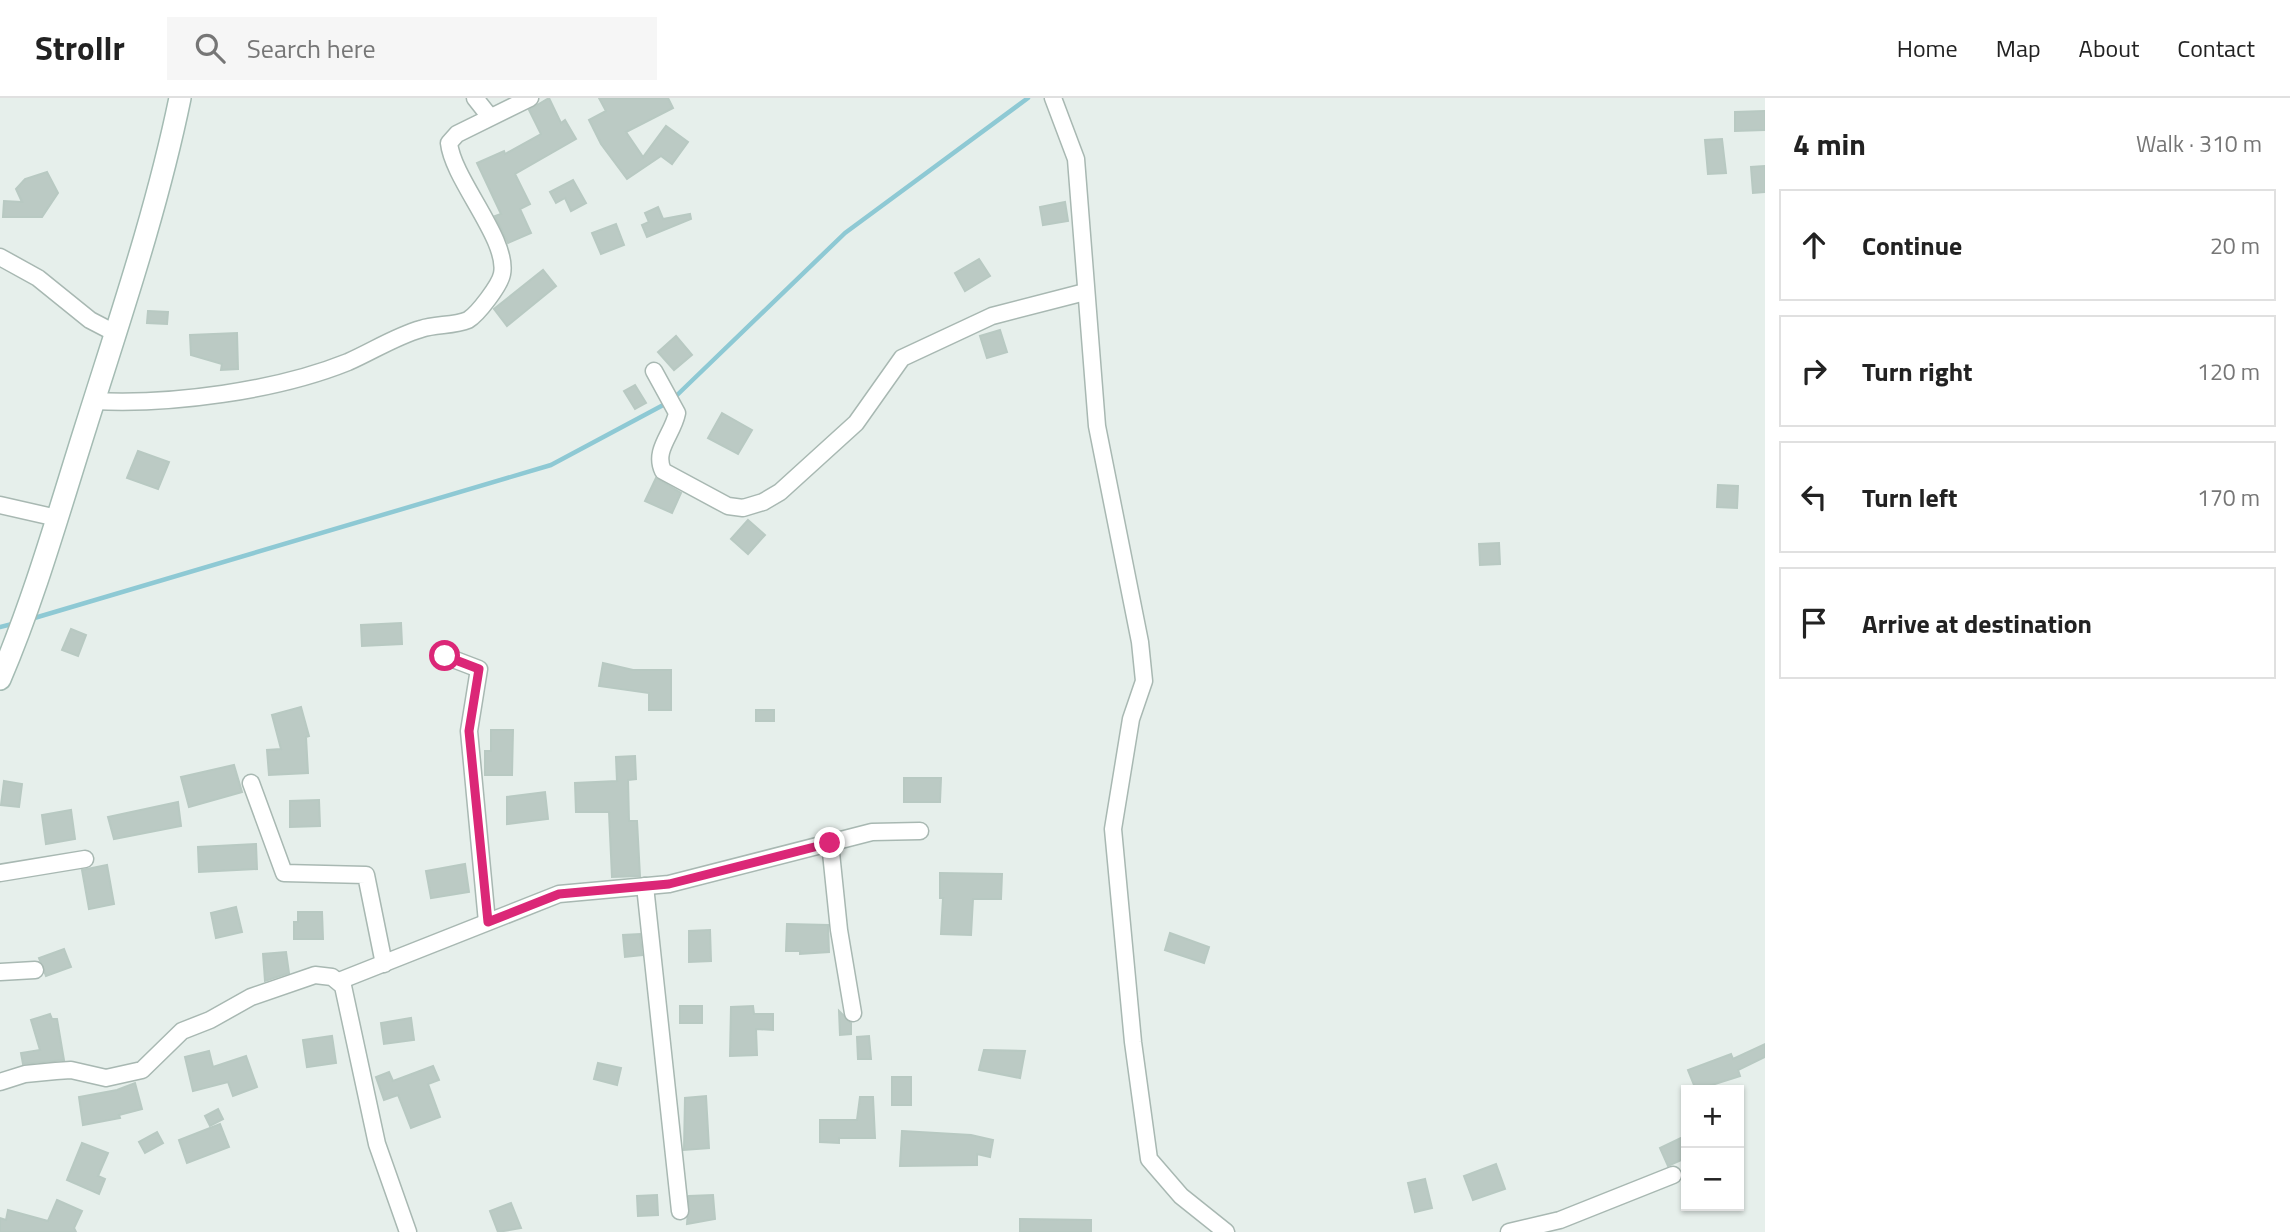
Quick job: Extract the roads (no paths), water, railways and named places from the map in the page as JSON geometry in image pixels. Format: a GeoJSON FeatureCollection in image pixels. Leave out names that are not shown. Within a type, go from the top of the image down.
{"type":"FeatureCollection","features":[{"type":"Feature","properties":{"kind":"main road"},"geometry":{"type":"LineString","coordinates":[[0,679],[25,620],[156,201],[180,98]]}},
{"type":"Feature","properties":{"kind":"street"},"geometry":{"type":"LineString","coordinates":[[475,98],[490,117]]}},
{"type":"Feature","properties":{"kind":"street"},"geometry":{"type":"LineString","coordinates":[[94,401],[144,403],[263,386],[347,362],[421,328],[468,319],[494,291],[503,272],[495,241],[464,184],[449,143],[457,134],[530,98]]}},
{"type":"Feature","properties":{"kind":"street"},"geometry":{"type":"LineString","coordinates":[[1053,98],[1076,159],[1097,426],[1140,642],[1144,681],[1132,719],[1113,829],[1133,1041],[1149,1159],[1181,1196],[1226,1232]]}},
{"type":"Feature","properties":{"kind":"street"},"geometry":{"type":"LineString","coordinates":[[0,257],[38,278],[90,320],[115,333]]}},
{"type":"Feature","properties":{"kind":"street"},"geometry":{"type":"LineString","coordinates":[[654,370],[677,413],[658,461],[663,471],[729,506],[743,508],[780,492],[856,423],[902,358],[992,316],[1085,292]]}},
{"type":"Feature","properties":{"kind":"street"},"geometry":{"type":"LineString","coordinates":[[0,505],[57,518]]}},
{"type":"Feature","properties":{"kind":"street"},"geometry":{"type":"LineString","coordinates":[[445,656],[479,669],[469,731],[488,922]]}},
{"type":"Feature","properties":{"kind":"street"},"geometry":{"type":"LineString","coordinates":[[251,783],[284,873],[366,875],[384,964]]}},
{"type":"Feature","properties":{"kind":"street"},"geometry":{"type":"LineString","coordinates":[[339,981],[559,894],[669,884],[872,832],[920,831]]}},
{"type":"Feature","properties":{"kind":"street"},"geometry":{"type":"LineString","coordinates":[[830,843],[839,930],[853,1013]]}},
{"type":"Feature","properties":{"kind":"street"},"geometry":{"type":"LineString","coordinates":[[0,873],[85,859]]}},
{"type":"Feature","properties":{"kind":"street"},"geometry":{"type":"LineString","coordinates":[[645,886],[680,1212]]}},
{"type":"Feature","properties":{"kind":"street"},"geometry":{"type":"LineString","coordinates":[[0,972],[35,970]]}},
{"type":"Feature","properties":{"kind":"street"},"geometry":{"type":"LineString","coordinates":[[0,1082],[25,1074],[46,1072],[71,1070],[106,1079],[142,1070],[181,1031],[210,1020],[251,997],[325,974],[339,981],[355,1034],[366,1102],[377,1144],[408,1232]]}},
{"type":"Feature","properties":{"kind":"street"},"geometry":{"type":"LineString","coordinates":[[1509,1232],[1560,1220],[1673,1175]]}},
{"type":"Feature","properties":{"kind":"waterway"},"geometry":{"type":"LineString","coordinates":[[674,398],[845,233],[1028,98]]}},
{"type":"Feature","properties":{"kind":"waterway"},"geometry":{"type":"LineString","coordinates":[[31,619],[551,465],[667,403]]}},
{"type":"Feature","properties":{"kind":"waterway"},"geometry":{"type":"LineString","coordinates":[[0,627],[16,623]]}}]}
